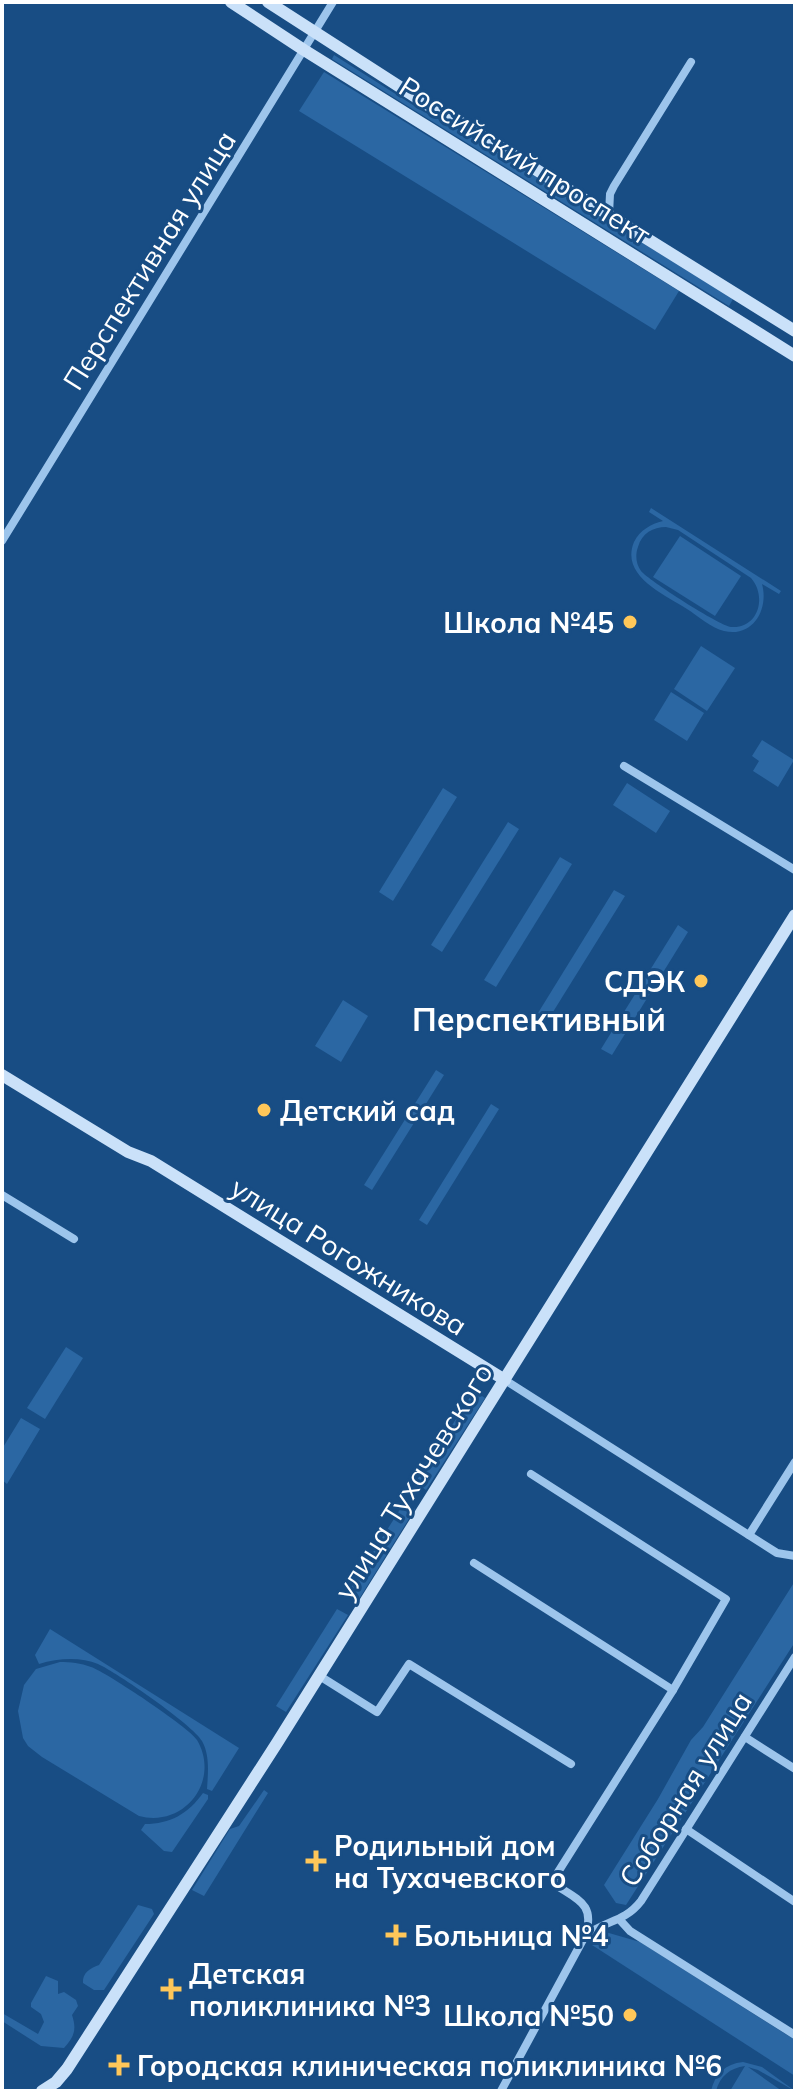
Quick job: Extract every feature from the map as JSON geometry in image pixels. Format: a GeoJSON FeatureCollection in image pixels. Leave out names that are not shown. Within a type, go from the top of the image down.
{"type":"FeatureCollection","features":[{"type":"Feature","properties":{"kind":"main road","name":"Российский проспект"},"geometry":{"type":"LineString","coordinates":[[231,2],[795,356]]}},
{"type":"Feature","properties":{"kind":"main road","name":"Российский проспект"},"geometry":{"type":"LineString","coordinates":[[268,2],[428,105],[795,331]]}},
{"type":"Feature","properties":{"kind":"main road","name":"улица Тухачевского"},"geometry":{"type":"LineString","coordinates":[[42,2091],[56,2082],[67,2069],[505,1380],[795,915]]}},
{"type":"Feature","properties":{"kind":"main road","name":"улица Рогожникова"},"geometry":{"type":"LineString","coordinates":[[2,1075],[128,1152],[151,1161],[505,1380]]}},
{"type":"Feature","properties":{"kind":"main road","name":"улица Тухачевского"},"geometry":{"type":"LineString","coordinates":[[62,2091],[67,2069]]}},
{"type":"Feature","properties":{"kind":"street","name":"Перспективная улица"},"geometry":{"type":"LineString","coordinates":[[2,541],[333,2]]}},
{"type":"Feature","properties":{"kind":"street"},"geometry":{"type":"LineString","coordinates":[[609,214],[610,194],[614,186],[691,62]]}},
{"type":"Feature","properties":{"kind":"street"},"geometry":{"type":"LineString","coordinates":[[624,766],[795,870]]}},
{"type":"Feature","properties":{"kind":"street"},"geometry":{"type":"LineString","coordinates":[[2,1195],[74,1239]]}},
{"type":"Feature","properties":{"kind":"street","name":"улица Рогожникова"},"geometry":{"type":"LineString","coordinates":[[505,1380],[777,1553],[795,1556]]}},
{"type":"Feature","properties":{"kind":"street"},"geometry":{"type":"LineString","coordinates":[[749,1535],[795,1462]]}},
{"type":"Feature","properties":{"kind":"street"},"geometry":{"type":"LineString","coordinates":[[501,2091],[590,1923],[589,1912],[580,1901],[554,1884],[553,1880],[673,1690],[726,1599],[531,1474]]}},
{"type":"Feature","properties":{"kind":"street"},"geometry":{"type":"LineString","coordinates":[[474,1563],[673,1690]]}},
{"type":"Feature","properties":{"kind":"street","name":"Соборная улица"},"geometry":{"type":"LineString","coordinates":[[585,1936],[631,1914],[641,1901],[795,1657]]}},
{"type":"Feature","properties":{"kind":"street"},"geometry":{"type":"LineString","coordinates":[[318,1675],[377,1712],[409,1664],[571,1764]]}},
{"type":"Feature","properties":{"kind":"street"},"geometry":{"type":"LineString","coordinates":[[745,1737],[795,1769]]}},
{"type":"Feature","properties":{"kind":"street"},"geometry":{"type":"LineString","coordinates":[[686,1829],[795,1902]]}},
{"type":"Feature","properties":{"kind":"street"},"geometry":{"type":"LineString","coordinates":[[620,1920],[630,1931],[795,2035]]}},
{"type":"Feature","properties":{"kind":"shaded area"},"geometry":{"type":"Polygon","coordinates":[[[334,55],[733,299],[729,306],[332,59],[334,55]]]}},
{"type":"Feature","properties":{"kind":"shaded area"},"geometry":{"type":"Polygon","coordinates":[[[324,72],[679,291],[655,330],[299,111],[324,72]]]}},
{"type":"Feature","properties":{"kind":"shaded area"},"geometry":{"type":"Polygon","coordinates":[[[651,508],[781,591],[779,594],[762,584],[761,612],[751,626],[743,630],[724,631],[709,625],[647,583],[633,565],[631,554],[636,538],[646,528],[663,521],[649,512],[651,508]],[[661,527],[645,535],[636,553],[641,571],[684,602],[724,625],[731,627],[748,623],[758,610],[759,602],[756,585],[751,578],[678,530],[661,527]]]}},
{"type":"Feature","properties":{"kind":"shaded area"},"geometry":{"type":"Polygon","coordinates":[[[680,536],[741,576],[715,616],[653,577],[680,536]]]}},
{"type":"Feature","properties":{"kind":"shaded area"},"geometry":{"type":"Polygon","coordinates":[[[701,646],[735,668],[707,711],[674,689],[701,646]]]}},
{"type":"Feature","properties":{"kind":"shaded area"},"geometry":{"type":"Polygon","coordinates":[[[671,692],[704,713],[687,741],[654,720],[671,692]]]}},
{"type":"Feature","properties":{"kind":"shaded area"},"geometry":{"type":"Polygon","coordinates":[[[762,740],[794,760],[778,787],[753,771],[759,761],[752,756],[762,740]]]}},
{"type":"Feature","properties":{"kind":"shaded area"},"geometry":{"type":"Polygon","coordinates":[[[627,783],[670,811],[656,833],[613,805],[627,783]]]}},
{"type":"Feature","properties":{"kind":"shaded area"},"geometry":{"type":"Polygon","coordinates":[[[443,788],[457,797],[393,901],[379,892],[443,788]]]}},
{"type":"Feature","properties":{"kind":"shaded area"},"geometry":{"type":"Polygon","coordinates":[[[508,822],[519,829],[442,952],[431,945],[508,822]]]}},
{"type":"Feature","properties":{"kind":"shaded area"},"geometry":{"type":"Polygon","coordinates":[[[560,857],[572,864],[496,987],[484,980],[560,857]]]}},
{"type":"Feature","properties":{"kind":"shaded area"},"geometry":{"type":"Polygon","coordinates":[[[614,890],[625,896],[548,1020],[538,1013],[614,890]]]}},
{"type":"Feature","properties":{"kind":"shaded area"},"geometry":{"type":"Polygon","coordinates":[[[678,925],[688,932],[612,1055],[601,1049],[678,925]]]}},
{"type":"Feature","properties":{"kind":"shaded area"},"geometry":{"type":"Polygon","coordinates":[[[343,1000],[368,1016],[341,1062],[315,1046],[343,1000]]]}},
{"type":"Feature","properties":{"kind":"shaded area"},"geometry":{"type":"Polygon","coordinates":[[[436,1070],[444,1075],[372,1190],[364,1185],[436,1070]]]}},
{"type":"Feature","properties":{"kind":"shaded area"},"geometry":{"type":"Polygon","coordinates":[[[491,1104],[499,1109],[427,1225],[419,1220],[491,1104]]]}},
{"type":"Feature","properties":{"kind":"shaded area"},"geometry":{"type":"Polygon","coordinates":[[[66,1347],[83,1358],[45,1419],[27,1408],[66,1347]]]}},
{"type":"Feature","properties":{"kind":"shaded area"},"geometry":{"type":"Polygon","coordinates":[[[474,1391],[485,1398],[426,1490],[415,1483],[474,1391]]]}},
{"type":"Feature","properties":{"kind":"shaded area"},"geometry":{"type":"Polygon","coordinates":[[[21,1418],[40,1429],[7,1484],[2,1480],[2,1449],[21,1418]]]}},
{"type":"Feature","properties":{"kind":"shaded area"},"geometry":{"type":"Polygon","coordinates":[[[404,1503],[415,1509],[359,1599],[348,1592],[404,1503]]]}},
{"type":"Feature","properties":{"kind":"shaded area"},"geometry":{"type":"Polygon","coordinates":[[[795,1581],[795,1642],[626,1905],[616,1903],[604,1885],[691,1740],[703,1727],[795,1581]]]}},
{"type":"Feature","properties":{"kind":"shaded area"},"geometry":{"type":"Polygon","coordinates":[[[337,1609],[348,1615],[286,1712],[276,1706],[337,1609]]]}},
{"type":"Feature","properties":{"kind":"shaded area"},"geometry":{"type":"Polygon","coordinates":[[[50,1629],[239,1748],[212,1791],[207,1789],[207,1758],[202,1741],[153,1700],[98,1664],[70,1659],[39,1664],[35,1655],[50,1629]]]}},
{"type":"Feature","properties":{"kind":"shaded area"},"geometry":{"type":"Polygon","coordinates":[[[60,1662],[100,1671],[164,1713],[197,1740],[204,1771],[194,1798],[170,1815],[155,1818],[139,1816],[28,1746],[23,1738],[18,1711],[24,1685],[36,1669],[60,1662]]]}},
{"type":"Feature","properties":{"kind":"shaded area"},"geometry":{"type":"Polygon","coordinates":[[[264,1790],[268,1793],[204,1896],[192,1890],[230,1829],[239,1826],[264,1790]]]}},
{"type":"Feature","properties":{"kind":"shaded area"},"geometry":{"type":"Polygon","coordinates":[[[203,1793],[208,1795],[208,1799],[172,1852],[164,1851],[141,1830],[145,1824],[178,1816],[203,1793]]]}},
{"type":"Feature","properties":{"kind":"shaded area"},"geometry":{"type":"Polygon","coordinates":[[[138,1905],[152,1909],[154,1914],[104,1990],[94,1990],[83,1983],[85,1974],[99,1965],[138,1905]]]}},
{"type":"Feature","properties":{"kind":"shaded area"},"geometry":{"type":"Polygon","coordinates":[[[602,1931],[640,1942],[795,2040],[795,2076],[592,1945],[602,1931]]]}},
{"type":"Feature","properties":{"kind":"shaded area"},"geometry":{"type":"Polygon","coordinates":[[[46,1976],[58,1981],[58,1994],[64,1992],[76,2000],[78,2006],[72,2015],[74,2033],[64,2048],[41,2046],[2,2021],[2,2013],[38,2034],[44,2022],[31,2003],[46,1976]]]}},
{"type":"Feature","properties":{"kind":"shaded area"},"geometry":{"type":"Polygon","coordinates":[[[743,2062],[762,2067],[795,2091],[748,2067],[782,2091],[730,2091],[745,2066],[726,2074],[716,2091],[711,2091],[722,2071],[743,2062]]]}},
{"type":"Feature","properties":{"kind":"place","name":"Школа №45"},"geometry":{"type":"Point","coordinates":[630,622]}},
{"type":"Feature","properties":{"kind":"place","name":"СДЭК"},"geometry":{"type":"Point","coordinates":[701,981]}},
{"type":"Feature","properties":{"kind":"place","name":"Детский сад"},"geometry":{"type":"Point","coordinates":[264,1110]}},
{"type":"Feature","properties":{"kind":"place","name":"Родильный дом на Тухачевского"},"geometry":{"type":"Point","coordinates":[316,1861]}},
{"type":"Feature","properties":{"kind":"place","name":"Больница №4"},"geometry":{"type":"Point","coordinates":[396,1935]}},
{"type":"Feature","properties":{"kind":"place","name":"Детская поликлиника №3"},"geometry":{"type":"Point","coordinates":[171,1989]}},
{"type":"Feature","properties":{"kind":"place","name":"Школа №50"},"geometry":{"type":"Point","coordinates":[630,2015]}},
{"type":"Feature","properties":{"kind":"place","name":"Городская клиническая поликлиника №6"},"geometry":{"type":"Point","coordinates":[119,2065]}},
{"type":"Feature","properties":{"kind":"district","name":"Перспективный"},"geometry":{"type":"Point","coordinates":[539,1019]}}]}
